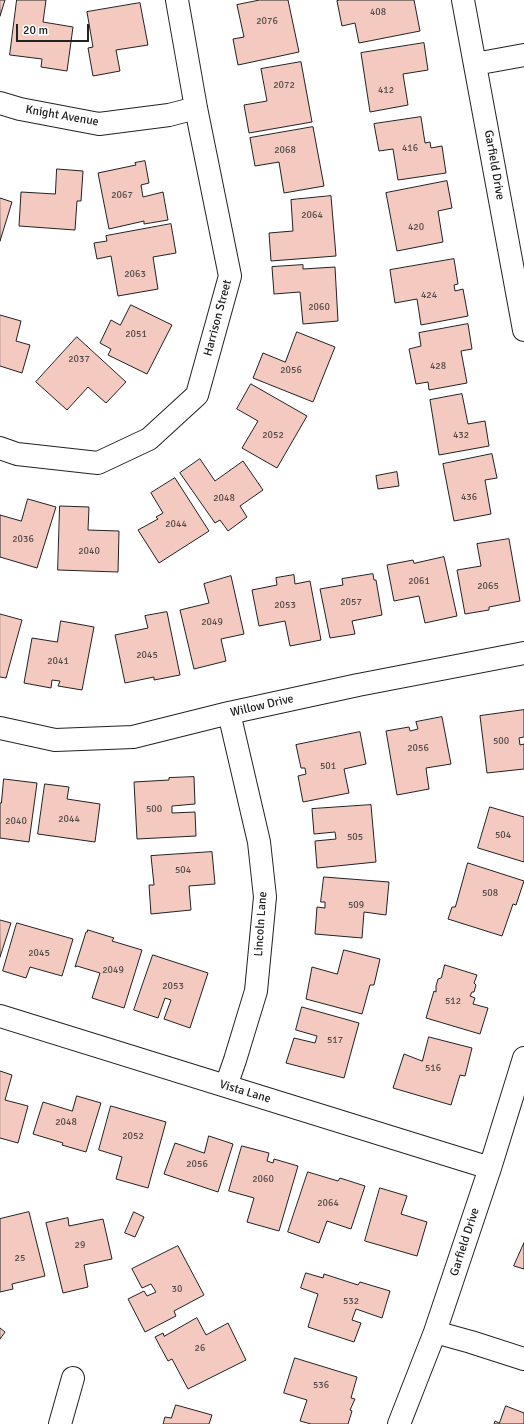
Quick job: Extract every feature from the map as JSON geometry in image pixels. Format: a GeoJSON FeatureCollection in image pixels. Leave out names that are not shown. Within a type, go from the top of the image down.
{"type":"FeatureCollection","features":[{"type":"Feature","properties":{"kind":"street","name":"Harrison Street"},"geometry":{"type":"LineString","coordinates":[[0,448],[17,454],[98,462],[149,439],[197,395],[230,276],[196,108],[177,0]]}},
{"type":"Feature","properties":{"kind":"street","name":"Garfield Drive"},"geometry":{"type":"LineString","coordinates":[[463,0],[524,330]]}},
{"type":"Feature","properties":{"kind":"street"},"geometry":{"type":"LineString","coordinates":[[475,64],[524,55]]}},
{"type":"Feature","properties":{"kind":"street","name":"Knight Avenue"},"geometry":{"type":"LineString","coordinates":[[0,103],[20,109],[99,124],[169,115],[196,108]]}},
{"type":"Feature","properties":{"kind":"street","name":"Willow Drive"},"geometry":{"type":"LineString","coordinates":[[0,728],[55,740],[133,736],[228,713],[358,685],[524,653]]}},
{"type":"Feature","properties":{"kind":"street","name":"Lincoln Lane"},"geometry":{"type":"LineString","coordinates":[[226,1086],[256,991],[265,897],[259,842],[228,713]]}},
{"type":"Feature","properties":{"kind":"street","name":"Vista Lane"},"geometry":{"type":"LineString","coordinates":[[0,1016],[490,1168]]}},
{"type":"Feature","properties":{"kind":"street","name":"Garfield Drive"},"geometry":{"type":"LineString","coordinates":[[399,1424],[435,1332],[490,1168],[524,1058]]}},
{"type":"Feature","properties":{"kind":"street"},"geometry":{"type":"LineString","coordinates":[[435,1332],[524,1359]]}},
{"type":"Feature","properties":{"kind":"street"},"geometry":{"type":"LineString","coordinates":[[60,1424],[74,1378]]}},
{"type":"Feature","properties":{"kind":"building"},"geometry":{"type":"Polygon","coordinates":[[[0,0],[5,0],[0,16],[0,0]]]}},
{"type":"Feature","properties":{"kind":"building"},"geometry":{"type":"Polygon","coordinates":[[[17,0],[46,0],[43,22],[73,27],[67,71],[41,67],[42,59],[10,55],[17,0]]]}},
{"type":"Feature","properties":{"kind":"building"},"geometry":{"type":"Polygon","coordinates":[[[260,0],[288,0],[299,52],[238,65],[233,39],[244,37],[237,5],[260,0]]]}},
{"type":"Feature","properties":{"kind":"building"},"geometry":{"type":"Polygon","coordinates":[[[414,0],[420,31],[359,43],[355,23],[342,26],[337,1],[414,0]]]}},
{"type":"Feature","properties":{"kind":"building"},"geometry":{"type":"Polygon","coordinates":[[[140,3],[148,45],[116,50],[120,71],[93,76],[88,48],[93,47],[87,12],[140,3]]]}},
{"type":"Feature","properties":{"kind":"building"},"geometry":{"type":"Polygon","coordinates":[[[424,43],[428,70],[403,74],[408,105],[370,112],[361,53],[424,43]]]}},
{"type":"Feature","properties":{"kind":"building"},"geometry":{"type":"Polygon","coordinates":[[[301,62],[312,122],[249,133],[244,105],[267,101],[261,69],[301,62]]]}},
{"type":"Feature","properties":{"kind":"building"},"geometry":{"type":"Polygon","coordinates":[[[421,117],[425,143],[430,142],[431,148],[442,146],[446,173],[398,180],[393,149],[379,151],[374,124],[421,117]]]}},
{"type":"Feature","properties":{"kind":"building"},"geometry":{"type":"Polygon","coordinates":[[[313,127],[324,186],[284,193],[279,162],[255,166],[250,138],[313,127]]]}},
{"type":"Feature","properties":{"kind":"building"},"geometry":{"type":"Polygon","coordinates":[[[145,161],[149,183],[141,185],[143,197],[163,192],[168,220],[144,224],[144,221],[109,229],[98,173],[136,165],[135,163],[145,161]]]}},
{"type":"Feature","properties":{"kind":"building"},"geometry":{"type":"Polygon","coordinates":[[[57,169],[83,171],[81,201],[77,201],[75,230],[19,226],[21,192],[55,194],[57,169]]]}},
{"type":"Feature","properties":{"kind":"building"},"geometry":{"type":"Polygon","coordinates":[[[447,181],[452,208],[438,211],[443,242],[397,251],[386,193],[447,181]]]}},
{"type":"Feature","properties":{"kind":"building"},"geometry":{"type":"Polygon","coordinates":[[[331,196],[336,256],[271,261],[269,233],[293,231],[291,200],[331,196]]]}},
{"type":"Feature","properties":{"kind":"building"},"geometry":{"type":"Polygon","coordinates":[[[0,198],[12,202],[0,241],[0,198]]]}},
{"type":"Feature","properties":{"kind":"building"},"geometry":{"type":"Polygon","coordinates":[[[171,224],[176,253],[153,257],[158,289],[118,296],[111,256],[97,259],[94,243],[107,241],[106,236],[171,224]]]}},
{"type":"Feature","properties":{"kind":"building"},"geometry":{"type":"Polygon","coordinates":[[[454,259],[458,284],[454,285],[455,291],[463,289],[468,316],[421,325],[417,299],[395,303],[390,270],[454,259]]]}},
{"type":"Feature","properties":{"kind":"building"},"geometry":{"type":"Polygon","coordinates":[[[303,265],[303,269],[335,267],[338,321],[303,324],[300,292],[274,294],[272,267],[303,265]]]}},
{"type":"Feature","properties":{"kind":"building"},"geometry":{"type":"Polygon","coordinates":[[[131,305],[172,325],[147,374],[108,355],[111,349],[100,343],[111,320],[120,325],[131,305]]]}},
{"type":"Feature","properties":{"kind":"building"},"geometry":{"type":"Polygon","coordinates":[[[0,315],[21,321],[16,341],[30,345],[22,373],[0,366],[0,315]]]}},
{"type":"Feature","properties":{"kind":"building"},"geometry":{"type":"Polygon","coordinates":[[[468,324],[472,349],[461,351],[467,383],[429,390],[428,382],[416,384],[409,349],[421,346],[419,333],[468,324]]]}},
{"type":"Feature","properties":{"kind":"building"},"geometry":{"type":"Polygon","coordinates":[[[297,332],[335,347],[313,402],[253,378],[263,353],[285,362],[297,332]]]}},
{"type":"Feature","properties":{"kind":"building"},"geometry":{"type":"Polygon","coordinates":[[[77,337],[126,382],[106,403],[88,387],[67,410],[36,382],[77,337]]]}},
{"type":"Feature","properties":{"kind":"building"},"geometry":{"type":"Polygon","coordinates":[[[251,384],[307,416],[277,468],[242,448],[258,421],[237,409],[251,384]]]}},
{"type":"Feature","properties":{"kind":"building"},"geometry":{"type":"Polygon","coordinates":[[[462,394],[468,424],[485,421],[489,446],[439,455],[430,400],[462,394]]]}},
{"type":"Feature","properties":{"kind":"building"},"geometry":{"type":"Polygon","coordinates":[[[492,454],[497,478],[485,480],[491,514],[454,521],[443,464],[492,454]]]}},
{"type":"Feature","properties":{"kind":"building"},"geometry":{"type":"Polygon","coordinates":[[[200,459],[215,481],[243,461],[263,490],[240,506],[247,517],[228,531],[220,520],[215,523],[180,473],[200,459]]]}},
{"type":"Feature","properties":{"kind":"building"},"geometry":{"type":"Polygon","coordinates":[[[397,472],[399,486],[378,489],[376,476],[397,472]]]}},
{"type":"Feature","properties":{"kind":"building"},"geometry":{"type":"Polygon","coordinates":[[[175,478],[209,531],[159,563],[138,530],[158,519],[156,517],[163,513],[151,493],[175,478]]]}},
{"type":"Feature","properties":{"kind":"building"},"geometry":{"type":"Polygon","coordinates":[[[28,499],[56,507],[37,568],[0,557],[0,515],[21,521],[28,499]]]}},
{"type":"Feature","properties":{"kind":"building"},"geometry":{"type":"Polygon","coordinates":[[[60,506],[89,507],[88,530],[119,531],[118,572],[58,570],[60,506]]]}},
{"type":"Feature","properties":{"kind":"building"},"geometry":{"type":"Polygon","coordinates":[[[509,539],[520,601],[489,607],[489,610],[465,614],[457,570],[481,566],[477,544],[509,539]]]}},
{"type":"Feature","properties":{"kind":"building"},"geometry":{"type":"Polygon","coordinates":[[[444,557],[457,616],[425,623],[419,596],[394,601],[387,565],[413,560],[414,563],[444,557]]]}},
{"type":"Feature","properties":{"kind":"building"},"geometry":{"type":"Polygon","coordinates":[[[373,574],[374,580],[376,580],[382,615],[352,621],[355,634],[330,638],[320,589],[343,585],[342,579],[373,574]]]}},
{"type":"Feature","properties":{"kind":"building"},"geometry":{"type":"Polygon","coordinates":[[[294,575],[295,584],[310,581],[321,640],[290,646],[285,621],[259,626],[252,590],[277,585],[276,578],[294,575]]]}},
{"type":"Feature","properties":{"kind":"building"},"geometry":{"type":"Polygon","coordinates":[[[231,576],[244,634],[221,639],[226,661],[194,669],[180,610],[209,603],[204,584],[231,576]]]}},
{"type":"Feature","properties":{"kind":"building"},"geometry":{"type":"Polygon","coordinates":[[[167,612],[180,675],[154,680],[154,677],[125,683],[115,635],[148,628],[145,616],[167,612]]]}},
{"type":"Feature","properties":{"kind":"building"},"geometry":{"type":"Polygon","coordinates":[[[0,614],[22,620],[6,678],[0,677],[0,614]]]}},
{"type":"Feature","properties":{"kind":"building"},"geometry":{"type":"Polygon","coordinates":[[[61,621],[94,627],[82,690],[58,686],[60,681],[52,680],[51,688],[24,683],[32,638],[57,642],[61,621]]]}},
{"type":"Feature","properties":{"kind":"building"},"geometry":{"type":"Polygon","coordinates":[[[524,710],[524,737],[519,738],[520,745],[524,744],[524,769],[487,773],[480,716],[524,710]]]}},
{"type":"Feature","properties":{"kind":"building"},"geometry":{"type":"Polygon","coordinates":[[[442,717],[451,764],[426,768],[429,789],[397,795],[386,731],[409,727],[410,731],[418,729],[416,722],[442,717]]]}},
{"type":"Feature","properties":{"kind":"building"},"geometry":{"type":"Polygon","coordinates":[[[360,732],[366,764],[344,769],[349,793],[303,802],[298,776],[306,774],[305,768],[301,768],[296,745],[360,732]]]}},
{"type":"Feature","properties":{"kind":"building"},"geometry":{"type":"Polygon","coordinates":[[[194,777],[195,804],[172,806],[172,813],[195,812],[196,836],[137,839],[134,782],[194,777]]]}},
{"type":"Feature","properties":{"kind":"building"},"geometry":{"type":"Polygon","coordinates":[[[4,779],[37,783],[29,842],[0,838],[0,803],[4,779]]]}},
{"type":"Feature","properties":{"kind":"building"},"geometry":{"type":"Polygon","coordinates":[[[45,784],[69,787],[67,799],[100,804],[95,842],[38,834],[45,784]]]}},
{"type":"Feature","properties":{"kind":"building"},"geometry":{"type":"Polygon","coordinates":[[[371,805],[376,862],[317,868],[315,841],[336,839],[335,832],[314,834],[312,809],[371,805]]]}},
{"type":"Feature","properties":{"kind":"building"},"geometry":{"type":"Polygon","coordinates":[[[490,807],[524,817],[524,862],[478,848],[490,807]]]}},
{"type":"Feature","properties":{"kind":"building"},"geometry":{"type":"Polygon","coordinates":[[[212,852],[215,884],[189,886],[191,910],[151,914],[149,885],[154,885],[151,856],[212,852]]]}},
{"type":"Feature","properties":{"kind":"building"},"geometry":{"type":"Polygon","coordinates":[[[468,863],[524,881],[516,905],[513,904],[502,936],[448,919],[452,907],[455,907],[468,863]]]}},
{"type":"Feature","properties":{"kind":"building"},"geometry":{"type":"Polygon","coordinates":[[[324,877],[389,882],[386,915],[364,912],[362,938],[315,934],[317,907],[325,908],[325,902],[321,902],[324,877]]]}},
{"type":"Feature","properties":{"kind":"building"},"geometry":{"type":"Polygon","coordinates":[[[0,920],[11,923],[0,957],[0,920]]]}},
{"type":"Feature","properties":{"kind":"building"},"geometry":{"type":"Polygon","coordinates":[[[17,923],[73,939],[62,976],[30,967],[26,978],[3,971],[17,923]]]}},
{"type":"Feature","properties":{"kind":"building"},"geometry":{"type":"Polygon","coordinates":[[[88,930],[114,938],[112,941],[142,950],[124,1008],[92,998],[100,973],[77,966],[75,967],[86,932],[88,930]]]}},
{"type":"Feature","properties":{"kind":"building"},"geometry":{"type":"Polygon","coordinates":[[[344,950],[380,959],[374,985],[370,985],[362,1014],[306,999],[312,967],[337,974],[344,950]]]}},
{"type":"Feature","properties":{"kind":"building"},"geometry":{"type":"Polygon","coordinates":[[[153,955],[208,973],[190,1028],[164,1019],[171,1000],[165,998],[158,1018],[134,1010],[153,955]]]}},
{"type":"Feature","properties":{"kind":"building"},"geometry":{"type":"Polygon","coordinates":[[[445,965],[477,975],[474,983],[476,985],[474,992],[472,992],[470,996],[475,998],[473,1004],[488,1008],[480,1034],[426,1018],[434,991],[436,992],[438,979],[441,978],[445,965]]]}},
{"type":"Feature","properties":{"kind":"building"},"geometry":{"type":"Polygon","coordinates":[[[302,1007],[359,1023],[344,1078],[286,1063],[294,1038],[315,1043],[317,1036],[296,1030],[302,1007]]]}},
{"type":"Feature","properties":{"kind":"building"},"geometry":{"type":"Polygon","coordinates":[[[429,1037],[472,1048],[465,1076],[460,1075],[451,1105],[393,1088],[404,1054],[422,1061],[429,1037]]]}},
{"type":"Feature","properties":{"kind":"building"},"geometry":{"type":"Polygon","coordinates":[[[0,1071],[12,1075],[5,1100],[28,1106],[18,1143],[0,1138],[0,1071]]]}},
{"type":"Feature","properties":{"kind":"building"},"geometry":{"type":"Polygon","coordinates":[[[77,1096],[101,1103],[86,1152],[33,1134],[43,1102],[72,1111],[77,1096]]]}},
{"type":"Feature","properties":{"kind":"building"},"geometry":{"type":"Polygon","coordinates":[[[111,1106],[166,1122],[148,1188],[116,1179],[122,1157],[99,1150],[111,1106]]]}},
{"type":"Feature","properties":{"kind":"building"},"geometry":{"type":"Polygon","coordinates":[[[209,1136],[233,1144],[218,1192],[164,1174],[175,1143],[204,1153],[209,1136]]]}},
{"type":"Feature","properties":{"kind":"building"},"geometry":{"type":"Polygon","coordinates":[[[242,1146],[269,1153],[267,1161],[273,1163],[274,1159],[298,1166],[279,1231],[247,1222],[254,1198],[229,1191],[242,1146]]]}},
{"type":"Feature","properties":{"kind":"building"},"geometry":{"type":"Polygon","coordinates":[[[308,1172],[338,1181],[340,1178],[365,1186],[351,1229],[327,1221],[319,1243],[288,1232],[308,1172]]]}},
{"type":"Feature","properties":{"kind":"building"},"geometry":{"type":"Polygon","coordinates":[[[380,1188],[407,1196],[401,1214],[427,1222],[417,1256],[365,1241],[380,1188]]]}},
{"type":"Feature","properties":{"kind":"building"},"geometry":{"type":"Polygon","coordinates":[[[29,1212],[45,1276],[12,1284],[13,1289],[0,1292],[0,1219],[29,1212]]]}},
{"type":"Feature","properties":{"kind":"building"},"geometry":{"type":"Polygon","coordinates":[[[134,1212],[144,1217],[135,1237],[125,1233],[134,1212]]]}},
{"type":"Feature","properties":{"kind":"building"},"geometry":{"type":"Polygon","coordinates":[[[68,1218],[69,1226],[103,1219],[112,1259],[84,1265],[88,1287],[63,1293],[46,1223],[68,1218]]]}},
{"type":"Feature","properties":{"kind":"building"},"geometry":{"type":"Polygon","coordinates":[[[524,1243],[524,1269],[514,1266],[524,1243]]]}},
{"type":"Feature","properties":{"kind":"building"},"geometry":{"type":"Polygon","coordinates":[[[178,1246],[204,1295],[174,1311],[176,1316],[145,1332],[128,1299],[144,1291],[147,1296],[156,1292],[151,1284],[142,1288],[132,1269],[178,1246]]]}},
{"type":"Feature","properties":{"kind":"building"},"geometry":{"type":"Polygon","coordinates":[[[306,1273],[323,1278],[324,1274],[358,1285],[360,1282],[390,1291],[382,1318],[356,1309],[352,1320],[361,1323],[354,1342],[308,1327],[318,1294],[301,1288],[306,1273]]]}},
{"type":"Feature","properties":{"kind":"building"},"geometry":{"type":"Polygon","coordinates":[[[197,1318],[206,1335],[228,1323],[246,1360],[188,1389],[172,1359],[168,1361],[155,1337],[163,1333],[164,1336],[197,1318]]]}},
{"type":"Feature","properties":{"kind":"building"},"geometry":{"type":"Polygon","coordinates":[[[0,1328],[5,1332],[0,1339],[0,1328]]]}},
{"type":"Feature","properties":{"kind":"building"},"geometry":{"type":"Polygon","coordinates":[[[295,1358],[357,1377],[351,1398],[355,1399],[350,1410],[352,1411],[348,1424],[311,1424],[300,1421],[307,1400],[284,1393],[295,1358]]]}},
{"type":"Feature","properties":{"kind":"building"},"geometry":{"type":"Polygon","coordinates":[[[176,1405],[212,1415],[209,1424],[163,1424],[165,1417],[171,1418],[176,1405]]]}},
{"type":"Feature","properties":{"kind":"building"},"geometry":{"type":"Polygon","coordinates":[[[506,1406],[524,1413],[524,1424],[494,1424],[495,1421],[499,1423],[506,1406]]]}}]}
